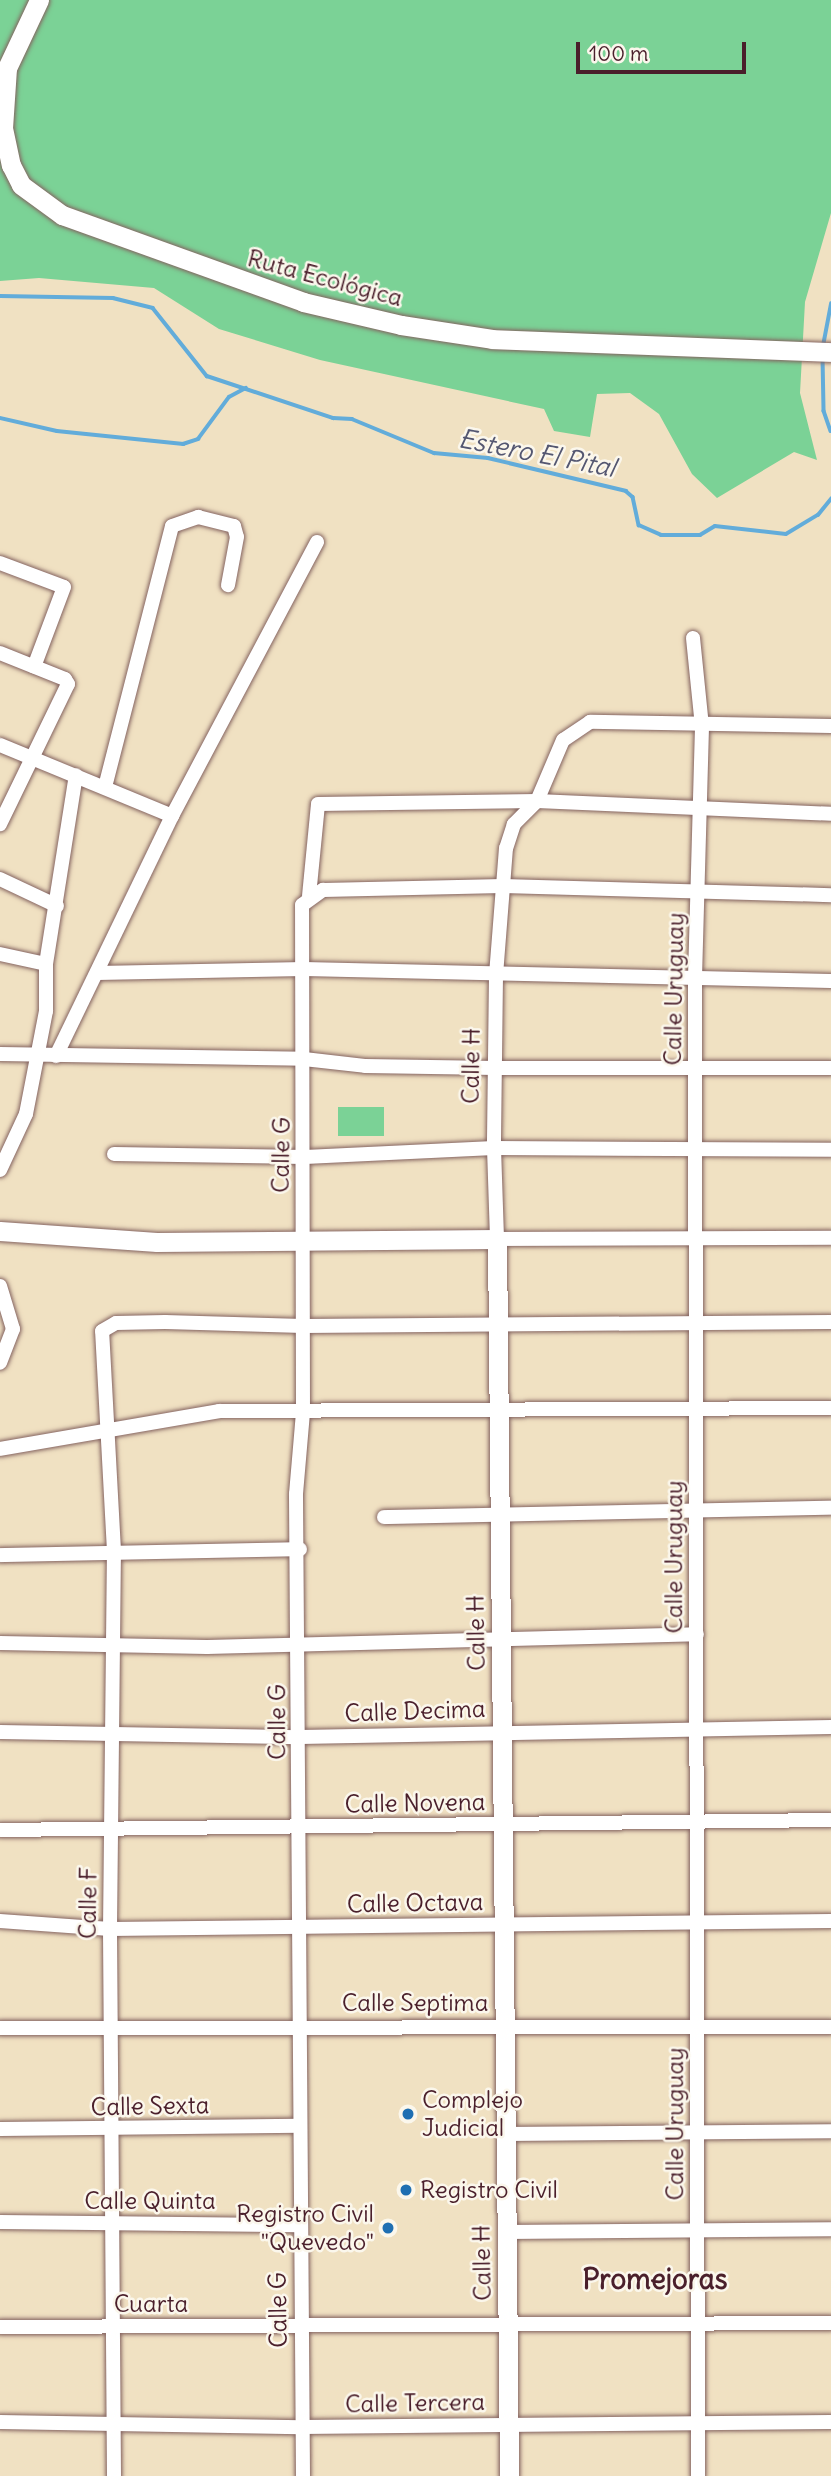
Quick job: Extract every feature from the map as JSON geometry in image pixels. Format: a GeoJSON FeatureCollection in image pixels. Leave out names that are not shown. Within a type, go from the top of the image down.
{"type":"FeatureCollection","features":[{"type":"Feature","properties":{"kind":"street","name":"Ruta Ecológica"},"geometry":{"type":"LineString","coordinates":[[39,0],[7,68],[4,128],[11,165],[20,185],[62,215],[303,302],[401,325],[492,339],[823,351]]}},
{"type":"Feature","properties":{"kind":"street"},"geometry":{"type":"LineString","coordinates":[[105,787],[172,526],[198,517],[234,526],[237,537],[228,585]]}},
{"type":"Feature","properties":{"kind":"street"},"geometry":{"type":"LineString","coordinates":[[56,1056],[97,973],[125,905],[317,542]]}},
{"type":"Feature","properties":{"kind":"street"},"geometry":{"type":"LineString","coordinates":[[0,563],[64,587],[34,667]]}},
{"type":"Feature","properties":{"kind":"street","name":"Calle Uruguay"},"geometry":{"type":"LineString","coordinates":[[693,638],[702,727],[695,977],[698,2476]]}},
{"type":"Feature","properties":{"kind":"street"},"geometry":{"type":"LineString","coordinates":[[0,653],[65,679],[68,684],[0,824]]}},
{"type":"Feature","properties":{"kind":"street"},"geometry":{"type":"LineString","coordinates":[[831,726],[702,727],[691,722],[590,722],[563,740],[537,802],[701,811],[831,814]]}},
{"type":"Feature","properties":{"kind":"street"},"geometry":{"type":"LineString","coordinates":[[0,745],[172,816]]}},
{"type":"Feature","properties":{"kind":"street"},"geometry":{"type":"LineString","coordinates":[[0,1170],[6,1143],[26,1114],[46,1011],[46,964],[76,775]]}},
{"type":"Feature","properties":{"kind":"street","name":"Calle H"},"geometry":{"type":"LineString","coordinates":[[509,2476],[494,1148],[496,976],[503,886],[514,824],[537,802]]}},
{"type":"Feature","properties":{"kind":"street","name":"Calle G"},"geometry":{"type":"LineString","coordinates":[[303,2476],[299,2225],[300,1549],[296,1494],[303,1412],[302,1239],[305,1157],[302,905],[309,896],[318,804],[537,802]]}},
{"type":"Feature","properties":{"kind":"street"},"geometry":{"type":"LineString","coordinates":[[0,879],[57,906]]}},
{"type":"Feature","properties":{"kind":"street"},"geometry":{"type":"LineString","coordinates":[[309,896],[323,890],[503,886],[698,889],[831,895]]}},
{"type":"Feature","properties":{"kind":"street"},"geometry":{"type":"LineString","coordinates":[[0,954],[46,964]]}},
{"type":"Feature","properties":{"kind":"street"},"geometry":{"type":"LineString","coordinates":[[97,973],[304,969],[496,976],[831,981]]}},
{"type":"Feature","properties":{"kind":"street"},"geometry":{"type":"LineString","coordinates":[[0,1054],[304,1059],[365,1066],[831,1068]]}},
{"type":"Feature","properties":{"kind":"street"},"geometry":{"type":"LineString","coordinates":[[114,1154],[305,1157],[494,1148],[831,1150]]}},
{"type":"Feature","properties":{"kind":"street"},"geometry":{"type":"LineString","coordinates":[[0,1231],[158,1242],[302,1239],[831,1238]]}},
{"type":"Feature","properties":{"kind":"street"},"geometry":{"type":"LineString","coordinates":[[0,1286],[13,1329],[0,1363]]}},
{"type":"Feature","properties":{"kind":"street","name":"Calle F"},"geometry":{"type":"LineString","coordinates":[[114,2476],[116,2224],[110,1929],[115,1734],[112,1642],[114,1551],[102,1331],[116,1322],[303,1326]]}},
{"type":"Feature","properties":{"kind":"street"},"geometry":{"type":"LineString","coordinates":[[303,1326],[498,1322],[831,1322]]}},
{"type":"Feature","properties":{"kind":"street"},"geometry":{"type":"LineString","coordinates":[[0,1449],[219,1411],[831,1408]]}},
{"type":"Feature","properties":{"kind":"street"},"geometry":{"type":"LineString","coordinates":[[384,1517],[831,1508]]}},
{"type":"Feature","properties":{"kind":"street"},"geometry":{"type":"LineString","coordinates":[[0,1555],[300,1549]]}},
{"type":"Feature","properties":{"kind":"street"},"geometry":{"type":"LineString","coordinates":[[0,1643],[112,1642],[207,1647],[696,1634]]}},
{"type":"Feature","properties":{"kind":"street","name":"Calle Decima"},"geometry":{"type":"LineString","coordinates":[[0,1732],[300,1737],[831,1727]]}},
{"type":"Feature","properties":{"kind":"street","name":"Calle Novena"},"geometry":{"type":"LineString","coordinates":[[0,1830],[831,1820]]}},
{"type":"Feature","properties":{"kind":"street","name":"Calle Octava"},"geometry":{"type":"LineString","coordinates":[[0,1921],[110,1929],[831,1921]]}},
{"type":"Feature","properties":{"kind":"street","name":"Calle Septima"},"geometry":{"type":"LineString","coordinates":[[0,2028],[504,2025],[831,2027]]}},
{"type":"Feature","properties":{"kind":"street","name":"Calle Sexta"},"geometry":{"type":"LineString","coordinates":[[0,2129],[112,2130],[300,2126]]}},
{"type":"Feature","properties":{"kind":"street"},"geometry":{"type":"LineString","coordinates":[[505,2134],[697,2135],[831,2131]]}},
{"type":"Feature","properties":{"kind":"street","name":"Calle Quinta"},"geometry":{"type":"LineString","coordinates":[[0,2222],[299,2225]]}},
{"type":"Feature","properties":{"kind":"street"},"geometry":{"type":"LineString","coordinates":[[506,2232],[831,2229]]}},
{"type":"Feature","properties":{"kind":"street","name":"Cuarta"},"geometry":{"type":"LineString","coordinates":[[0,2327],[302,2325],[507,2328],[831,2323]]}},
{"type":"Feature","properties":{"kind":"street","name":"Calle Tercera"},"geometry":{"type":"LineString","coordinates":[[0,2422],[301,2427],[831,2422]]}},
{"type":"Feature","properties":{"kind":"green space"},"geometry":{"type":"Polygon","coordinates":[[[0,0],[831,0],[831,213],[805,302],[800,393],[817,460],[794,452],[717,498],[692,474],[659,414],[630,393],[597,394],[590,437],[554,431],[544,409],[320,360],[219,329],[154,288],[39,278],[0,281],[0,0]]]}},
{"type":"Feature","properties":{"kind":"green space"},"geometry":{"type":"Polygon","coordinates":[[[338,1107],[384,1107],[384,1136],[338,1136],[338,1107]]]}},
{"type":"Feature","properties":{"kind":"waterway","name":"Estero El Pital"},"geometry":{"type":"LineString","coordinates":[[0,296],[113,298],[153,308],[207,376],[333,418],[352,419],[434,453],[488,458],[626,491],[633,497],[639,525],[661,535],[700,535],[715,526],[786,534],[818,515],[831,499]]}},
{"type":"Feature","properties":{"kind":"waterway","name":"Estero El Pital"},"geometry":{"type":"LineString","coordinates":[[823,346],[831,304]]}},
{"type":"Feature","properties":{"kind":"waterway","name":"Estero El Pital"},"geometry":{"type":"LineString","coordinates":[[823,357],[824,411],[831,431]]}},
{"type":"Feature","properties":{"kind":"waterway","name":"Estero El Pital"},"geometry":{"type":"LineString","coordinates":[[0,418],[57,431],[183,444],[198,439],[229,397],[246,388]]}},
{"type":"Feature","properties":{"kind":"place","name":"Complejo Judicial"},"geometry":{"type":"Point","coordinates":[408,2114]}},
{"type":"Feature","properties":{"kind":"place","name":"Registro Civil"},"geometry":{"type":"Point","coordinates":[406,2190]}},
{"type":"Feature","properties":{"kind":"place","name":"Registro Civil \"Quevedo\""},"geometry":{"type":"Point","coordinates":[388,2228]}},
{"type":"Feature","properties":{"kind":"district","name":"Promejoras"},"geometry":{"type":"Point","coordinates":[655,2279]}}]}
